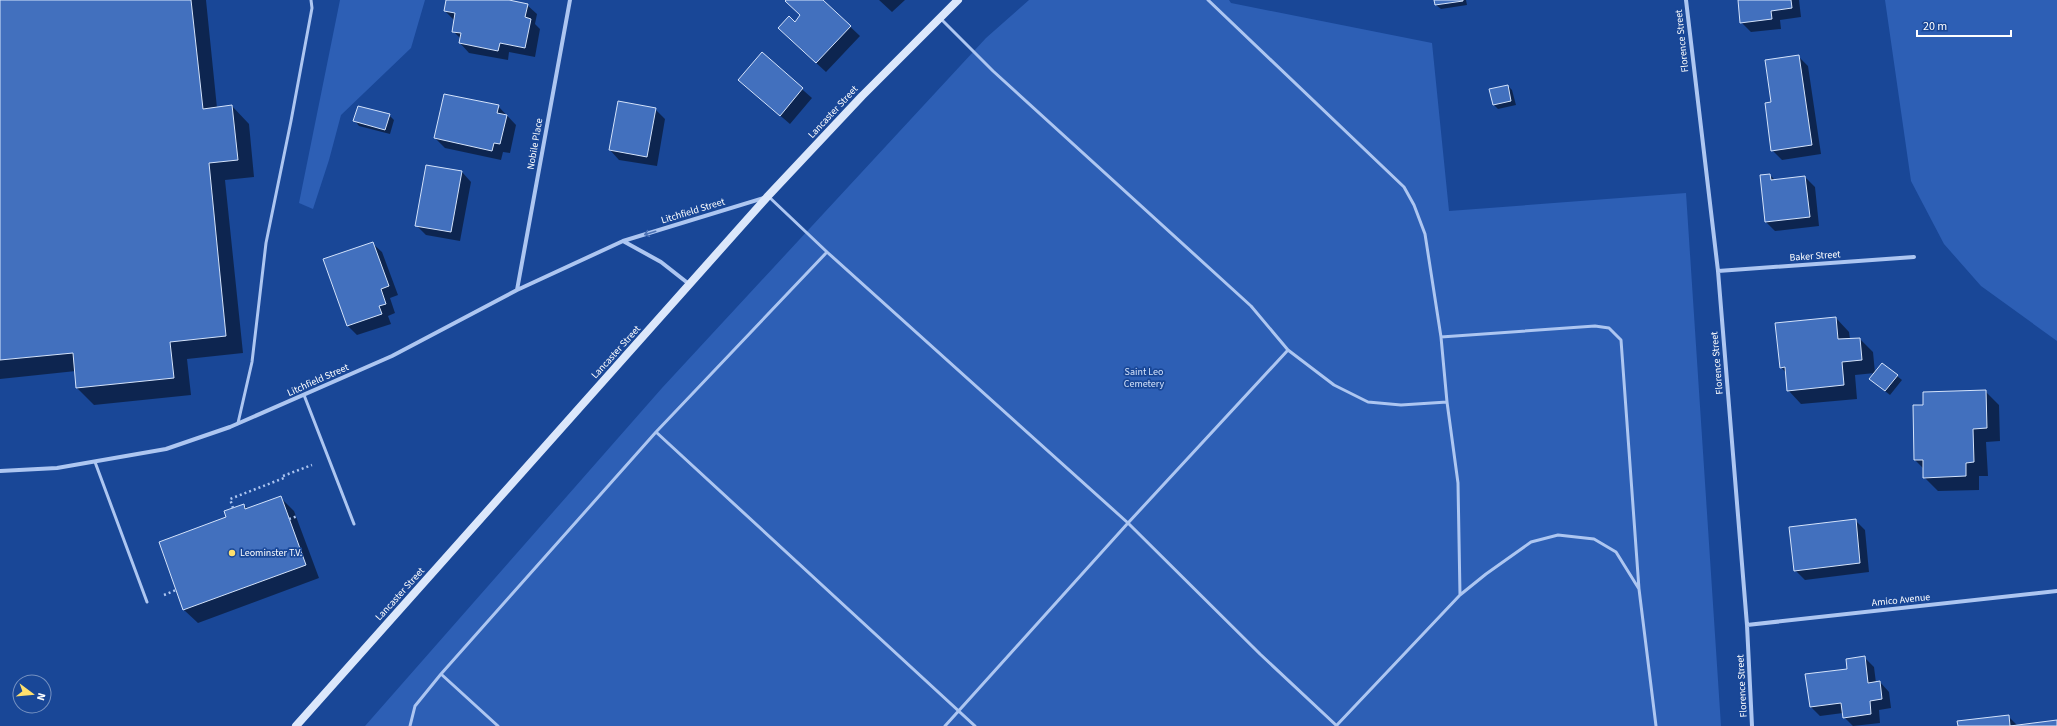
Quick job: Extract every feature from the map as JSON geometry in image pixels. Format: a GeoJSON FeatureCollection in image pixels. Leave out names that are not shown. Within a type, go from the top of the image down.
{"type":"FeatureCollection","features":[{"type":"Feature","properties":{"kind":"main road","name":"Lancaster Street"},"geometry":{"type":"LineString","coordinates":[[296,726],[768,196],[862,96],[958,0]]}},
{"type":"Feature","properties":{"kind":"street","name":"Nobile Place"},"geometry":{"type":"LineString","coordinates":[[516,290],[570,0]]}},
{"type":"Feature","properties":{"kind":"street","name":"Florence Street"},"geometry":{"type":"LineString","coordinates":[[1686,0],[1718,271],[1747,625],[1752,726]]}},
{"type":"Feature","properties":{"kind":"street","name":"Litchfield Street"},"geometry":{"type":"LineString","coordinates":[[0,471],[57,468],[166,449],[238,424],[392,356],[516,290],[623,242],[768,196]]}},
{"type":"Feature","properties":{"kind":"street"},"geometry":{"type":"LineString","coordinates":[[623,242],[661,262],[689,285]]}},
{"type":"Feature","properties":{"kind":"street","name":"Baker Street"},"geometry":{"type":"LineString","coordinates":[[1718,271],[1914,257]]}},
{"type":"Feature","properties":{"kind":"street","name":"Amico Avenue"},"geometry":{"type":"LineString","coordinates":[[1747,625],[2057,591]]}},
{"type":"Feature","properties":{"kind":"lane"},"geometry":{"type":"LineString","coordinates":[[238,424],[252,362],[266,243],[312,8],[311,0]]}},
{"type":"Feature","properties":{"kind":"lane"},"geometry":{"type":"LineString","coordinates":[[1208,0],[1404,187],[1414,205],[1426,234],[1441,338],[1447,402],[1458,483],[1460,595]]}},
{"type":"Feature","properties":{"kind":"lane"},"geometry":{"type":"LineString","coordinates":[[940,18],[993,71],[1251,306],[1288,350],[1334,385],[1368,402],[1401,405],[1447,402]]}},
{"type":"Feature","properties":{"kind":"lane"},"geometry":{"type":"LineString","coordinates":[[768,196],[827,252],[1128,523],[1260,654],[1336,726],[1460,595],[1531,542],[1558,535],[1594,538],[1616,552],[1639,589]]}},
{"type":"Feature","properties":{"kind":"lane"},"geometry":{"type":"LineString","coordinates":[[410,726],[415,706],[440,674],[656,432],[827,252]]}},
{"type":"Feature","properties":{"kind":"lane"},"geometry":{"type":"LineString","coordinates":[[1441,338],[1596,326],[1609,328],[1621,340],[1639,589],[1656,726]]}},
{"type":"Feature","properties":{"kind":"lane"},"geometry":{"type":"LineString","coordinates":[[945,726],[1128,523],[1288,350]]}},
{"type":"Feature","properties":{"kind":"lane"},"geometry":{"type":"LineString","coordinates":[[304,395],[354,524]]}},
{"type":"Feature","properties":{"kind":"lane"},"geometry":{"type":"LineString","coordinates":[[656,432],[974,726]]}},
{"type":"Feature","properties":{"kind":"lane"},"geometry":{"type":"LineString","coordinates":[[95,462],[147,602]]}},
{"type":"Feature","properties":{"kind":"lane"},"geometry":{"type":"LineString","coordinates":[[440,674],[498,726]]}},
{"type":"Feature","properties":{"kind":"path"},"geometry":{"type":"LineString","coordinates":[[233,508],[230,499],[329,459]]}},
{"type":"Feature","properties":{"kind":"path"},"geometry":{"type":"LineString","coordinates":[[289,519],[298,516]]}},
{"type":"Feature","properties":{"kind":"green space"},"geometry":{"type":"Polygon","coordinates":[[[340,0],[425,0],[411,48],[341,115],[329,160],[313,209],[299,203],[340,0]]]}},
{"type":"Feature","properties":{"kind":"green space","name":"Saint Leo Cemetery"},"geometry":{"type":"Polygon","coordinates":[[[1029,0],[1229,0],[1231,3],[1432,43],[1449,211],[1686,193],[1721,726],[365,726],[662,388],[986,38],[1029,0]]]}},
{"type":"Feature","properties":{"kind":"green space"},"geometry":{"type":"Polygon","coordinates":[[[1885,0],[2057,0],[2057,341],[1981,286],[1944,244],[1911,181],[1885,0]]]}},
{"type":"Feature","properties":{"kind":"building"},"geometry":{"type":"Polygon","coordinates":[[[0,0],[191,0],[203,109],[232,105],[238,160],[209,163],[226,336],[170,342],[174,378],[76,388],[73,353],[0,360],[0,0]]]}},
{"type":"Feature","properties":{"kind":"building"},"geometry":{"type":"Polygon","coordinates":[[[446,0],[509,0],[528,4],[525,17],[531,19],[525,48],[500,43],[498,51],[459,43],[461,33],[452,32],[455,13],[444,11],[446,0]]]}},
{"type":"Feature","properties":{"kind":"building"},"geometry":{"type":"Polygon","coordinates":[[[823,0],[851,26],[816,63],[778,28],[789,16],[795,22],[800,15],[785,1],[823,0]]]}},
{"type":"Feature","properties":{"kind":"building"},"geometry":{"type":"Polygon","coordinates":[[[1434,0],[1463,0],[1463,1],[1435,5],[1434,0]]]}},
{"type":"Feature","properties":{"kind":"building"},"geometry":{"type":"Polygon","coordinates":[[[1738,0],[1791,0],[1792,8],[1771,11],[1772,19],[1740,23],[1738,0]]]}},
{"type":"Feature","properties":{"kind":"building"},"geometry":{"type":"Polygon","coordinates":[[[762,52],[803,88],[780,116],[738,80],[762,52]]]}},
{"type":"Feature","properties":{"kind":"building"},"geometry":{"type":"Polygon","coordinates":[[[1799,55],[1812,145],[1771,151],[1765,103],[1771,102],[1765,60],[1799,55]]]}},
{"type":"Feature","properties":{"kind":"building"},"geometry":{"type":"Polygon","coordinates":[[[1508,85],[1511,101],[1493,105],[1489,89],[1508,85]]]}},
{"type":"Feature","properties":{"kind":"building"},"geometry":{"type":"Polygon","coordinates":[[[444,94],[499,105],[497,113],[507,115],[500,144],[494,143],[492,151],[434,138],[444,94]]]}},
{"type":"Feature","properties":{"kind":"building"},"geometry":{"type":"Polygon","coordinates":[[[618,101],[656,108],[647,157],[609,150],[618,101]]]}},
{"type":"Feature","properties":{"kind":"building"},"geometry":{"type":"Polygon","coordinates":[[[358,106],[390,114],[385,130],[353,121],[358,106]]]}},
{"type":"Feature","properties":{"kind":"building"},"geometry":{"type":"Polygon","coordinates":[[[426,165],[462,171],[451,232],[415,226],[426,165]]]}},
{"type":"Feature","properties":{"kind":"building"},"geometry":{"type":"Polygon","coordinates":[[[1770,174],[1771,180],[1805,176],[1810,217],[1765,222],[1760,175],[1770,174]]]}},
{"type":"Feature","properties":{"kind":"building"},"geometry":{"type":"Polygon","coordinates":[[[373,242],[389,286],[381,289],[386,304],[379,306],[382,314],[347,326],[323,259],[373,242]]]}},
{"type":"Feature","properties":{"kind":"building"},"geometry":{"type":"Polygon","coordinates":[[[1836,317],[1838,339],[1860,338],[1862,360],[1842,362],[1844,385],[1787,391],[1785,367],[1780,368],[1775,323],[1836,317]]]}},
{"type":"Feature","properties":{"kind":"building"},"geometry":{"type":"Polygon","coordinates":[[[1882,363],[1898,375],[1885,391],[1869,379],[1882,363]]]}},
{"type":"Feature","properties":{"kind":"building"},"geometry":{"type":"Polygon","coordinates":[[[1986,390],[1987,428],[1973,429],[1974,462],[1966,463],[1966,476],[1923,478],[1923,460],[1914,460],[1913,405],[1923,405],[1923,392],[1986,390]]]}},
{"type":"Feature","properties":{"kind":"building","name":"Leominster T.V."},"geometry":{"type":"Polygon","coordinates":[[[281,496],[306,565],[183,610],[159,542],[226,517],[224,511],[244,504],[245,509],[281,496]]]}},
{"type":"Feature","properties":{"kind":"building"},"geometry":{"type":"Polygon","coordinates":[[[1856,519],[1860,563],[1794,571],[1789,527],[1856,519]]]}},
{"type":"Feature","properties":{"kind":"building"},"geometry":{"type":"Polygon","coordinates":[[[1865,656],[1868,683],[1880,681],[1882,699],[1870,701],[1871,714],[1843,718],[1841,703],[1810,707],[1805,674],[1847,669],[1846,659],[1865,656]]]}},
{"type":"Feature","properties":{"kind":"building"},"geometry":{"type":"Polygon","coordinates":[[[2009,715],[2010,726],[1958,726],[1957,721],[2009,715]]]}},
{"type":"Feature","properties":{"kind":"building"},"geometry":{"type":"Polygon","coordinates":[[[2057,720],[2057,726],[2010,726],[2057,720]]]}},
{"type":"Feature","properties":{"kind":"place","name":"Leominster T.V."},"geometry":{"type":"Point","coordinates":[232,553]}}]}
